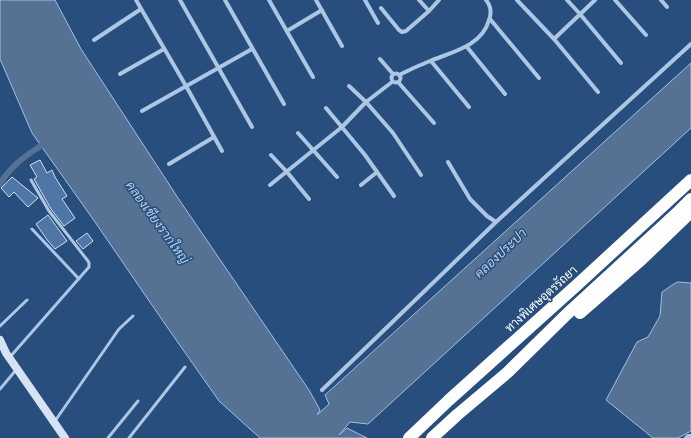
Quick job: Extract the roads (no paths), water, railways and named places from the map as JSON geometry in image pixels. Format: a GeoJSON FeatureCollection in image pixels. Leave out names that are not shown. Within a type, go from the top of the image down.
{"type":"FeatureCollection","features":[{"type":"Feature","properties":{"kind":"highway","name":"ทางพิเศษอุดรรัถยา"},"geometry":{"type":"LineString","coordinates":[[409,438],[691,180]]}},
{"type":"Feature","properties":{"kind":"highway"},"geometry":{"type":"LineString","coordinates":[[508,372],[567,314],[691,199]]}},
{"type":"Feature","properties":{"kind":"highway"},"geometry":{"type":"LineString","coordinates":[[432,438],[457,414],[573,320],[641,260],[691,212]]}},
{"type":"Feature","properties":{"kind":"street"},"geometry":{"type":"LineString","coordinates":[[136,0],[222,151]]}},
{"type":"Feature","properties":{"kind":"street"},"geometry":{"type":"LineString","coordinates":[[180,0],[252,127]]}},
{"type":"Feature","properties":{"kind":"street"},"geometry":{"type":"LineString","coordinates":[[225,0],[284,104]]}},
{"type":"Feature","properties":{"kind":"street"},"geometry":{"type":"LineString","coordinates":[[269,0],[313,77]]}},
{"type":"Feature","properties":{"kind":"street"},"geometry":{"type":"LineString","coordinates":[[316,0],[342,46]]}},
{"type":"Feature","properties":{"kind":"street"},"geometry":{"type":"LineString","coordinates":[[365,0],[378,23]]}},
{"type":"Feature","properties":{"kind":"street"},"geometry":{"type":"LineString","coordinates":[[419,0],[429,11]]}},
{"type":"Feature","properties":{"kind":"street"},"geometry":{"type":"LineString","coordinates":[[381,8],[402,32],[406,31],[439,0]]}},
{"type":"Feature","properties":{"kind":"street"},"geometry":{"type":"LineString","coordinates":[[380,59],[393,74],[399,75],[467,47],[478,39],[487,27],[491,12],[490,5],[486,0]]}},
{"type":"Feature","properties":{"kind":"street"},"geometry":{"type":"LineString","coordinates":[[517,0],[554,39],[598,92]]}},
{"type":"Feature","properties":{"kind":"street"},"geometry":{"type":"LineString","coordinates":[[567,0],[621,62]]}},
{"type":"Feature","properties":{"kind":"street"},"geometry":{"type":"LineString","coordinates":[[554,39],[594,0]]}},
{"type":"Feature","properties":{"kind":"street"},"geometry":{"type":"LineString","coordinates":[[615,0],[646,35]]}},
{"type":"Feature","properties":{"kind":"street"},"geometry":{"type":"LineString","coordinates":[[661,0],[667,7]]}},
{"type":"Feature","properties":{"kind":"street"},"geometry":{"type":"LineString","coordinates":[[94,40],[141,9]]}},
{"type":"Feature","properties":{"kind":"street"},"geometry":{"type":"LineString","coordinates":[[287,31],[322,10]]}},
{"type":"Feature","properties":{"kind":"street"},"geometry":{"type":"LineString","coordinates":[[490,19],[539,78]]}},
{"type":"Feature","properties":{"kind":"street"},"geometry":{"type":"LineString","coordinates":[[322,390],[496,222],[691,44]]}},
{"type":"Feature","properties":{"kind":"street"},"geometry":{"type":"LineString","coordinates":[[467,47],[505,94]]}},
{"type":"Feature","properties":{"kind":"street"},"geometry":{"type":"LineString","coordinates":[[120,74],[164,49]]}},
{"type":"Feature","properties":{"kind":"street"},"geometry":{"type":"LineString","coordinates":[[142,111],[252,49]]}},
{"type":"Feature","properties":{"kind":"street"},"geometry":{"type":"LineString","coordinates":[[431,61],[469,107]]}},
{"type":"Feature","properties":{"kind":"street"},"geometry":{"type":"LineString","coordinates":[[392,82],[391,79],[393,74]]}},
{"type":"Feature","properties":{"kind":"street"},"geometry":{"type":"LineString","coordinates":[[398,82],[400,78],[399,75]]}},
{"type":"Feature","properties":{"kind":"street"},"geometry":{"type":"LineString","coordinates":[[270,185],[342,127],[366,102],[392,82],[398,82],[434,123]]}},
{"type":"Feature","properties":{"kind":"street"},"geometry":{"type":"LineString","coordinates":[[349,86],[366,102],[393,133],[421,175]]}},
{"type":"Feature","properties":{"kind":"street"},"geometry":{"type":"LineString","coordinates":[[326,108],[365,155],[394,196]]}},
{"type":"Feature","properties":{"kind":"street"},"geometry":{"type":"LineString","coordinates":[[298,133],[337,177]]}},
{"type":"Feature","properties":{"kind":"street"},"geometry":{"type":"LineString","coordinates":[[169,164],[214,138]]}},
{"type":"Feature","properties":{"kind":"street"},"geometry":{"type":"LineString","coordinates":[[271,155],[309,198]]}},
{"type":"Feature","properties":{"kind":"street"},"geometry":{"type":"LineString","coordinates":[[448,162],[470,199],[487,216],[496,222]]}},
{"type":"Feature","properties":{"kind":"street"},"geometry":{"type":"LineString","coordinates":[[361,184],[377,172]]}},
{"type":"Feature","properties":{"kind":"street"},"geometry":{"type":"LineString","coordinates":[[0,340],[9,358],[65,438]]}},
{"type":"Feature","properties":{"kind":"street"},"geometry":{"type":"LineString","coordinates":[[686,438],[691,436]]}},
{"type":"Feature","properties":{"kind":"lane"},"geometry":{"type":"LineString","coordinates":[[9,358],[89,267],[89,263],[49,211],[31,180]]}},
{"type":"Feature","properties":{"kind":"lane"},"geometry":{"type":"LineString","coordinates":[[32,229],[78,279]]}},
{"type":"Feature","properties":{"kind":"lane"},"geometry":{"type":"LineString","coordinates":[[0,326],[27,300]]}},
{"type":"Feature","properties":{"kind":"lane"},"geometry":{"type":"LineString","coordinates":[[54,422],[119,329],[133,316]]}},
{"type":"Feature","properties":{"kind":"lane"},"geometry":{"type":"LineString","coordinates":[[129,438],[185,367]]}},
{"type":"Feature","properties":{"kind":"lane"},"geometry":{"type":"LineString","coordinates":[[0,389],[17,369]]}},
{"type":"Feature","properties":{"kind":"lane"},"geometry":{"type":"LineString","coordinates":[[108,438],[138,401]]}},
{"type":"Feature","properties":{"kind":"water"},"geometry":{"type":"Polygon","coordinates":[[[0,0],[55,0],[81,49],[178,198],[309,390],[320,410],[317,415],[329,404],[325,395],[691,63],[691,128],[368,424],[350,422],[339,435],[347,428],[367,438],[260,438],[219,401],[32,133],[0,59],[0,0]]]}},
{"type":"Feature","properties":{"kind":"water"},"geometry":{"type":"Polygon","coordinates":[[[677,282],[691,283],[691,431],[678,438],[653,438],[606,400],[637,342],[648,337],[660,316],[662,292],[677,282]]]}},
{"type":"Feature","properties":{"kind":"waterway"},"geometry":{"type":"LineString","coordinates":[[0,184],[15,165],[47,142]]}},
{"type":"Feature","properties":{"kind":"water label","name":"คลองเชียงรากใหญ่"},"geometry":{"type":"Point","coordinates":[158,222]}},
{"type":"Feature","properties":{"kind":"water label","name":"คลองประปา"},"geometry":{"type":"Point","coordinates":[500,253]}}]}
